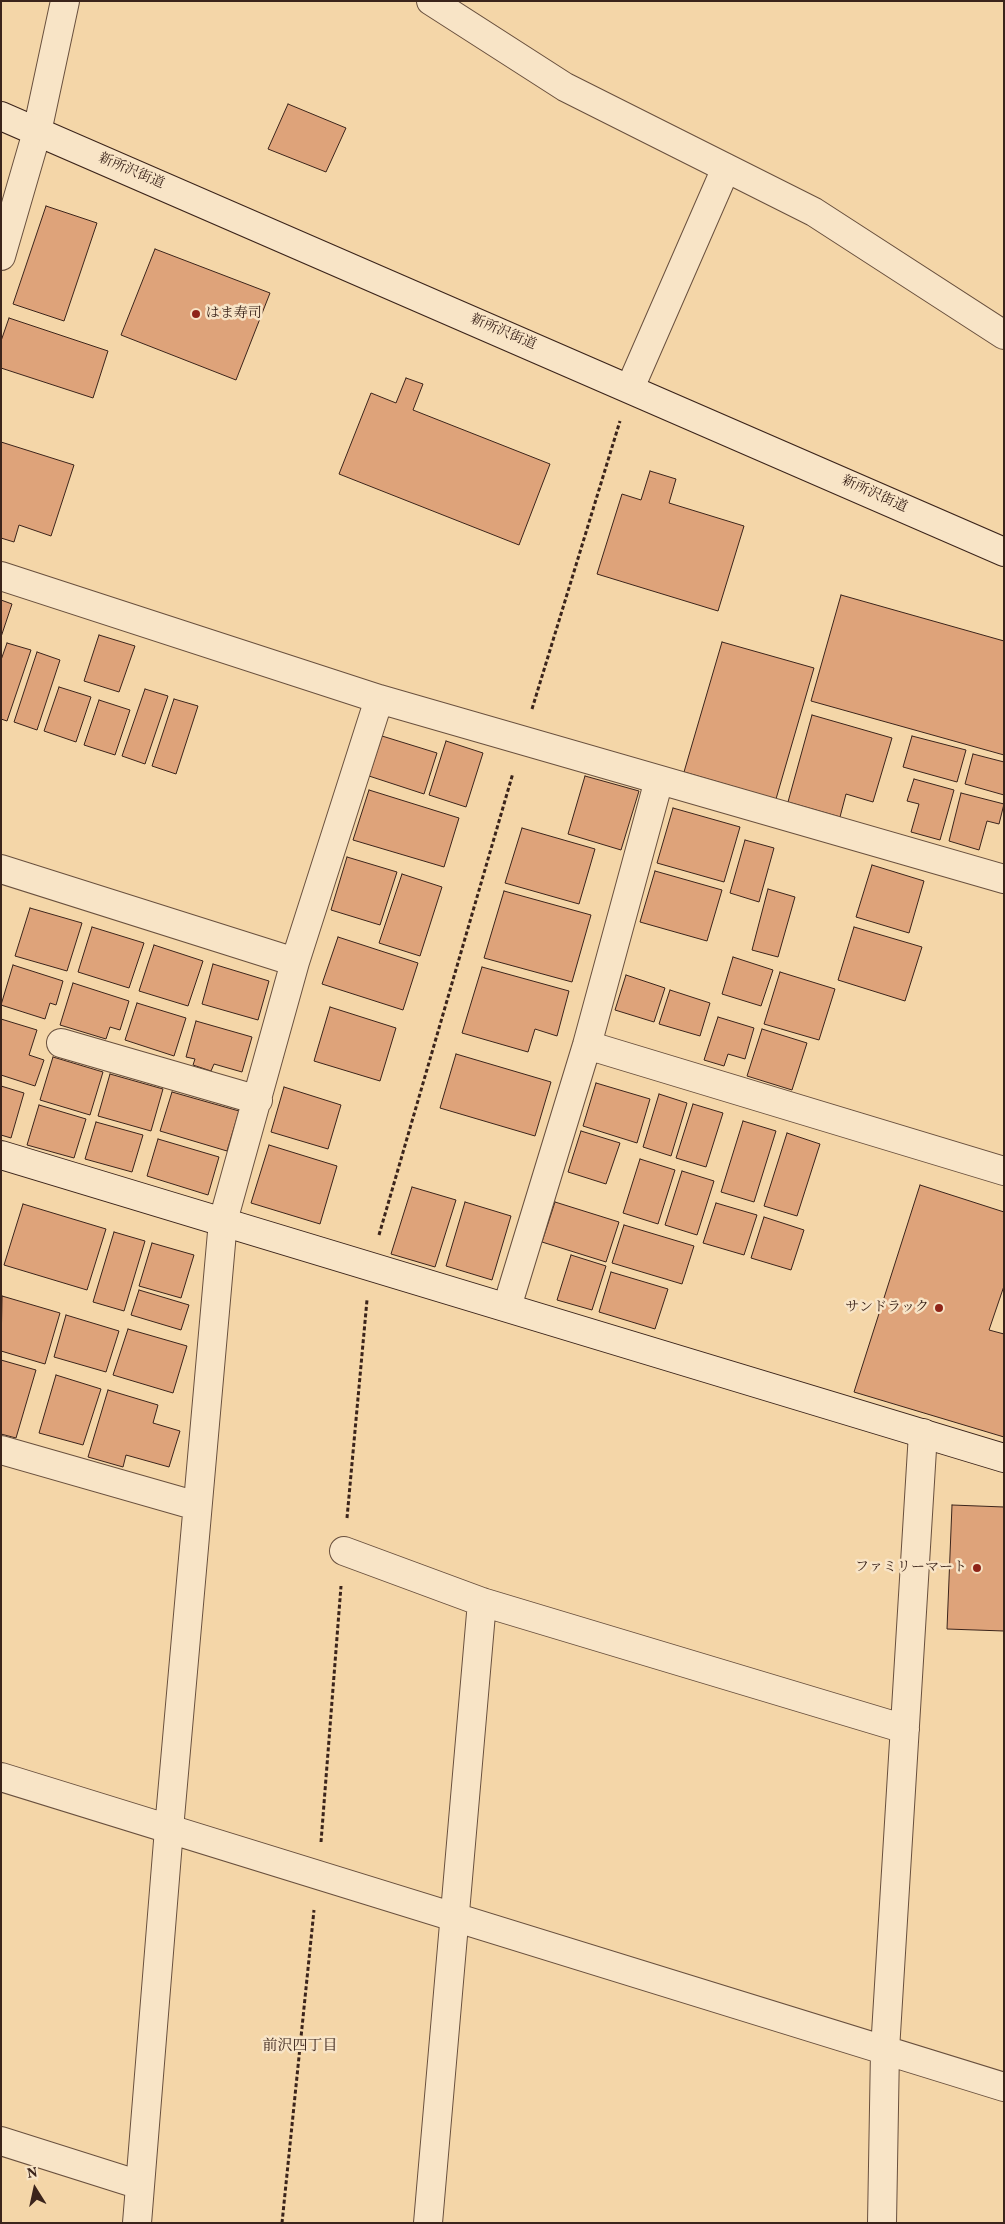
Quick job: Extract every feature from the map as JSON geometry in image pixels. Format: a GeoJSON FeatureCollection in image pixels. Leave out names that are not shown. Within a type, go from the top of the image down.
{"type":"FeatureCollection","features":[{"type":"Feature","properties":{"kind":"street"},"geometry":{"type":"LineString","coordinates":[[1,256],[37,132],[65,1]]}},
{"type":"Feature","properties":{"kind":"street"},"geometry":{"type":"LineString","coordinates":[[431,1],[565,87],[814,212],[1004,335]]}},
{"type":"Feature","properties":{"kind":"street","name":"新所沢街道"},"geometry":{"type":"LineString","coordinates":[[1,116],[1004,552]]}},
{"type":"Feature","properties":{"kind":"street"},"geometry":{"type":"LineString","coordinates":[[630,388],[726,168]]}},
{"type":"Feature","properties":{"kind":"street"},"geometry":{"type":"LineString","coordinates":[[1,576],[379,699],[1004,880]]}},
{"type":"Feature","properties":{"kind":"street"},"geometry":{"type":"LineString","coordinates":[[137,2223],[169,1829],[223,1221],[295,962],[379,699]]}},
{"type":"Feature","properties":{"kind":"street"},"geometry":{"type":"LineString","coordinates":[[507,1307],[586,1045],[659,780]]}},
{"type":"Feature","properties":{"kind":"street"},"geometry":{"type":"LineString","coordinates":[[1,868],[295,962]]}},
{"type":"Feature","properties":{"kind":"street"},"geometry":{"type":"LineString","coordinates":[[61,1043],[258,1100]]}},
{"type":"Feature","properties":{"kind":"street"},"geometry":{"type":"LineString","coordinates":[[586,1045],[1004,1172]]}},
{"type":"Feature","properties":{"kind":"street"},"geometry":{"type":"LineString","coordinates":[[1,1155],[1004,1458]]}},
{"type":"Feature","properties":{"kind":"street"},"geometry":{"type":"LineString","coordinates":[[882,2223],[885,2050],[923,1433]]}},
{"type":"Feature","properties":{"kind":"street"},"geometry":{"type":"LineString","coordinates":[[1,1450],[197,1506]]}},
{"type":"Feature","properties":{"kind":"street"},"geometry":{"type":"LineString","coordinates":[[344,1552],[482,1602],[905,1729]]}},
{"type":"Feature","properties":{"kind":"street"},"geometry":{"type":"LineString","coordinates":[[428,2223],[482,1602]]}},
{"type":"Feature","properties":{"kind":"street"},"geometry":{"type":"LineString","coordinates":[[1,1777],[1004,2087]]}},
{"type":"Feature","properties":{"kind":"street"},"geometry":{"type":"LineString","coordinates":[[1,2141],[140,2185]]}},
{"type":"Feature","properties":{"kind":"building"},"geometry":{"type":"Polygon","coordinates":[[[288,104],[346,128],[326,172],[268,149],[288,104]]]}},
{"type":"Feature","properties":{"kind":"building"},"geometry":{"type":"Polygon","coordinates":[[[46,206],[97,223],[64,321],[13,304],[46,206]]]}},
{"type":"Feature","properties":{"kind":"building","name":"はま寿司"},"geometry":{"type":"Polygon","coordinates":[[[155,249],[270,293],[236,380],[121,335],[155,249]]]}},
{"type":"Feature","properties":{"kind":"building"},"geometry":{"type":"Polygon","coordinates":[[[9,318],[108,351],[93,398],[1,368],[1,341],[9,318]]]}},
{"type":"Feature","properties":{"kind":"building"},"geometry":{"type":"Polygon","coordinates":[[[406,378],[423,384],[413,410],[550,464],[519,545],[339,474],[371,393],[396,403],[406,378]]]}},
{"type":"Feature","properties":{"kind":"building"},"geometry":{"type":"Polygon","coordinates":[[[1,442],[74,465],[51,536],[19,525],[14,542],[1,538],[1,442]]]}},
{"type":"Feature","properties":{"kind":"building"},"geometry":{"type":"Polygon","coordinates":[[[650,471],[676,479],[669,503],[744,526],[718,611],[597,574],[622,494],[641,500],[650,471]]]}},
{"type":"Feature","properties":{"kind":"building"},"geometry":{"type":"Polygon","coordinates":[[[841,595],[1004,641],[1004,755],[811,701],[841,595]]]}},
{"type":"Feature","properties":{"kind":"building"},"geometry":{"type":"Polygon","coordinates":[[[1,600],[12,604],[1,637],[1,600]]]}},
{"type":"Feature","properties":{"kind":"building"},"geometry":{"type":"Polygon","coordinates":[[[99,635],[135,646],[119,692],[84,681],[99,635]]]}},
{"type":"Feature","properties":{"kind":"building"},"geometry":{"type":"Polygon","coordinates":[[[722,642],[814,668],[776,799],[684,772],[722,642]]]}},
{"type":"Feature","properties":{"kind":"building"},"geometry":{"type":"Polygon","coordinates":[[[7,643],[31,650],[7,721],[1,719],[1,660],[7,643]]]}},
{"type":"Feature","properties":{"kind":"building"},"geometry":{"type":"Polygon","coordinates":[[[37,652],[60,660],[37,730],[14,722],[37,652]]]}},
{"type":"Feature","properties":{"kind":"building"},"geometry":{"type":"Polygon","coordinates":[[[59,687],[91,697],[76,742],[44,731],[59,687]]]}},
{"type":"Feature","properties":{"kind":"building"},"geometry":{"type":"Polygon","coordinates":[[[145,689],[168,696],[145,764],[122,756],[145,689]]]}},
{"type":"Feature","properties":{"kind":"building"},"geometry":{"type":"Polygon","coordinates":[[[174,699],[198,706],[176,774],[152,766],[174,699]]]}},
{"type":"Feature","properties":{"kind":"building"},"geometry":{"type":"Polygon","coordinates":[[[99,700],[130,710],[115,755],[84,745],[99,700]]]}},
{"type":"Feature","properties":{"kind":"building"},"geometry":{"type":"Polygon","coordinates":[[[812,715],[892,738],[873,802],[846,794],[840,817],[788,802],[812,715]]]}},
{"type":"Feature","properties":{"kind":"building"},"geometry":{"type":"Polygon","coordinates":[[[382,736],[437,753],[424,794],[369,776],[382,736]]]}},
{"type":"Feature","properties":{"kind":"building"},"geometry":{"type":"Polygon","coordinates":[[[912,736],[966,750],[957,782],[903,767],[912,736]]]}},
{"type":"Feature","properties":{"kind":"building"},"geometry":{"type":"Polygon","coordinates":[[[446,741],[483,753],[466,807],[429,795],[446,741]]]}},
{"type":"Feature","properties":{"kind":"building"},"geometry":{"type":"Polygon","coordinates":[[[973,754],[1004,762],[1004,795],[965,784],[973,754]]]}},
{"type":"Feature","properties":{"kind":"building"},"geometry":{"type":"Polygon","coordinates":[[[585,776],[639,791],[621,850],[568,834],[585,776]]]}},
{"type":"Feature","properties":{"kind":"building"},"geometry":{"type":"Polygon","coordinates":[[[914,779],[954,790],[940,840],[911,832],[919,804],[907,801],[914,779]]]}},
{"type":"Feature","properties":{"kind":"building"},"geometry":{"type":"Polygon","coordinates":[[[369,790],[459,818],[444,867],[353,840],[369,790]]]}},
{"type":"Feature","properties":{"kind":"building"},"geometry":{"type":"Polygon","coordinates":[[[961,793],[1004,804],[999,824],[987,821],[979,850],[949,841],[961,793]]]}},
{"type":"Feature","properties":{"kind":"building"},"geometry":{"type":"Polygon","coordinates":[[[673,808],[740,827],[724,882],[657,863],[673,808]]]}},
{"type":"Feature","properties":{"kind":"building"},"geometry":{"type":"Polygon","coordinates":[[[522,828],[595,849],[579,904],[505,883],[522,828]]]}},
{"type":"Feature","properties":{"kind":"building"},"geometry":{"type":"Polygon","coordinates":[[[745,840],[774,848],[759,902],[730,893],[745,840]]]}},
{"type":"Feature","properties":{"kind":"building"},"geometry":{"type":"Polygon","coordinates":[[[347,857],[397,872],[380,925],[331,910],[347,857]]]}},
{"type":"Feature","properties":{"kind":"building"},"geometry":{"type":"Polygon","coordinates":[[[872,865],[924,881],[909,933],[856,917],[872,865]]]}},
{"type":"Feature","properties":{"kind":"building"},"geometry":{"type":"Polygon","coordinates":[[[655,871],[722,890],[707,941],[640,922],[655,871]]]}},
{"type":"Feature","properties":{"kind":"building"},"geometry":{"type":"Polygon","coordinates":[[[402,874],[442,887],[420,956],[379,943],[402,874]]]}},
{"type":"Feature","properties":{"kind":"building"},"geometry":{"type":"Polygon","coordinates":[[[768,889],[795,897],[778,957],[752,950],[768,889]]]}},
{"type":"Feature","properties":{"kind":"building"},"geometry":{"type":"Polygon","coordinates":[[[504,891],[591,915],[572,982],[484,958],[504,891]]]}},
{"type":"Feature","properties":{"kind":"building"},"geometry":{"type":"Polygon","coordinates":[[[30,908],[82,923],[67,971],[15,956],[30,908]]]}},
{"type":"Feature","properties":{"kind":"building"},"geometry":{"type":"Polygon","coordinates":[[[92,927],[144,943],[129,988],[78,972],[92,927]]]}},
{"type":"Feature","properties":{"kind":"building"},"geometry":{"type":"Polygon","coordinates":[[[854,927],[922,947],[905,1001],[838,980],[854,927]]]}},
{"type":"Feature","properties":{"kind":"building"},"geometry":{"type":"Polygon","coordinates":[[[338,937],[418,963],[403,1010],[322,984],[338,937]]]}},
{"type":"Feature","properties":{"kind":"building"},"geometry":{"type":"Polygon","coordinates":[[[154,945],[203,961],[188,1006],[139,991],[154,945]]]}},
{"type":"Feature","properties":{"kind":"building"},"geometry":{"type":"Polygon","coordinates":[[[733,957],[773,970],[761,1006],[722,994],[733,957]]]}},
{"type":"Feature","properties":{"kind":"building"},"geometry":{"type":"Polygon","coordinates":[[[213,964],[269,981],[258,1020],[202,1004],[213,964]]]}},
{"type":"Feature","properties":{"kind":"building"},"geometry":{"type":"Polygon","coordinates":[[[13,965],[63,981],[56,1005],[50,1003],[45,1019],[1,1005],[13,965]]]}},
{"type":"Feature","properties":{"kind":"building"},"geometry":{"type":"Polygon","coordinates":[[[482,967],[569,991],[557,1036],[535,1029],[528,1052],[462,1033],[482,967]]]}},
{"type":"Feature","properties":{"kind":"building"},"geometry":{"type":"Polygon","coordinates":[[[780,972],[835,989],[819,1040],[764,1024],[780,972]]]}},
{"type":"Feature","properties":{"kind":"building"},"geometry":{"type":"Polygon","coordinates":[[[626,975],[665,988],[654,1022],[615,1010],[626,975]]]}},
{"type":"Feature","properties":{"kind":"building"},"geometry":{"type":"Polygon","coordinates":[[[73,983],[129,1001],[120,1030],[110,1027],[106,1039],[60,1025],[73,983]]]}},
{"type":"Feature","properties":{"kind":"building"},"geometry":{"type":"Polygon","coordinates":[[[670,990],[710,1003],[700,1036],[659,1024],[670,990]]]}},
{"type":"Feature","properties":{"kind":"building"},"geometry":{"type":"Polygon","coordinates":[[[137,1003],[186,1018],[174,1056],[125,1040],[137,1003]]]}},
{"type":"Feature","properties":{"kind":"building"},"geometry":{"type":"Polygon","coordinates":[[[330,1007],[396,1028],[380,1081],[314,1061],[330,1007]]]}},
{"type":"Feature","properties":{"kind":"building"},"geometry":{"type":"Polygon","coordinates":[[[718,1017],[754,1028],[745,1059],[728,1054],[724,1066],[704,1060],[718,1017]]]}},
{"type":"Feature","properties":{"kind":"building"},"geometry":{"type":"Polygon","coordinates":[[[1,1019],[37,1030],[29,1055],[44,1060],[35,1086],[1,1075],[1,1019]]]}},
{"type":"Feature","properties":{"kind":"building"},"geometry":{"type":"Polygon","coordinates":[[[196,1021],[252,1037],[242,1072],[214,1064],[211,1071],[193,1065],[195,1059],[186,1057],[196,1021]]]}},
{"type":"Feature","properties":{"kind":"building"},"geometry":{"type":"Polygon","coordinates":[[[762,1029],[807,1043],[792,1090],[747,1076],[762,1029]]]}},
{"type":"Feature","properties":{"kind":"building"},"geometry":{"type":"Polygon","coordinates":[[[456,1054],[551,1082],[535,1136],[440,1108],[456,1054]]]}},
{"type":"Feature","properties":{"kind":"building"},"geometry":{"type":"Polygon","coordinates":[[[53,1057],[103,1072],[90,1115],[40,1100],[53,1057]]]}},
{"type":"Feature","properties":{"kind":"building"},"geometry":{"type":"Polygon","coordinates":[[[110,1074],[163,1089],[151,1131],[98,1116],[110,1074]]]}},
{"type":"Feature","properties":{"kind":"building"},"geometry":{"type":"Polygon","coordinates":[[[596,1083],[650,1099],[637,1143],[583,1126],[596,1083]]]}},
{"type":"Feature","properties":{"kind":"building"},"geometry":{"type":"Polygon","coordinates":[[[1,1086],[24,1093],[11,1138],[1,1135],[1,1086]]]}},
{"type":"Feature","properties":{"kind":"building"},"geometry":{"type":"Polygon","coordinates":[[[284,1087],[341,1105],[328,1149],[271,1132],[284,1087]]]}},
{"type":"Feature","properties":{"kind":"building"},"geometry":{"type":"Polygon","coordinates":[[[172,1092],[239,1111],[227,1151],[160,1131],[172,1092]]]}},
{"type":"Feature","properties":{"kind":"building"},"geometry":{"type":"Polygon","coordinates":[[[659,1094],[687,1103],[671,1156],[643,1147],[659,1094]]]}},
{"type":"Feature","properties":{"kind":"building"},"geometry":{"type":"Polygon","coordinates":[[[693,1104],[723,1113],[706,1167],[676,1158],[693,1104]]]}},
{"type":"Feature","properties":{"kind":"building"},"geometry":{"type":"Polygon","coordinates":[[[39,1105],[86,1119],[74,1158],[27,1145],[39,1105]]]}},
{"type":"Feature","properties":{"kind":"building"},"geometry":{"type":"Polygon","coordinates":[[[743,1121],[776,1131],[754,1202],[721,1192],[743,1121]]]}},
{"type":"Feature","properties":{"kind":"building"},"geometry":{"type":"Polygon","coordinates":[[[96,1122],[143,1135],[132,1172],[85,1159],[96,1122]]]}},
{"type":"Feature","properties":{"kind":"building"},"geometry":{"type":"Polygon","coordinates":[[[581,1131],[620,1143],[606,1184],[568,1172],[581,1131]]]}},
{"type":"Feature","properties":{"kind":"building"},"geometry":{"type":"Polygon","coordinates":[[[787,1133],[820,1144],[797,1216],[764,1206],[787,1133]]]}},
{"type":"Feature","properties":{"kind":"building"},"geometry":{"type":"Polygon","coordinates":[[[158,1139],[219,1157],[208,1195],[147,1176],[158,1139]]]}},
{"type":"Feature","properties":{"kind":"building"},"geometry":{"type":"Polygon","coordinates":[[[269,1145],[337,1166],[320,1224],[251,1203],[269,1145]]]}},
{"type":"Feature","properties":{"kind":"building"},"geometry":{"type":"Polygon","coordinates":[[[640,1159],[675,1170],[658,1224],[623,1213],[640,1159]]]}},
{"type":"Feature","properties":{"kind":"building"},"geometry":{"type":"Polygon","coordinates":[[[682,1171],[714,1181],[697,1235],[665,1225],[682,1171]]]}},
{"type":"Feature","properties":{"kind":"building","name":"サンドラック"},"geometry":{"type":"Polygon","coordinates":[[[920,1185],[1004,1212],[1004,1286],[989,1330],[1004,1334],[1004,1437],[854,1392],[920,1185]]]}},
{"type":"Feature","properties":{"kind":"building"},"geometry":{"type":"Polygon","coordinates":[[[412,1187],[456,1200],[435,1267],[391,1254],[412,1187]]]}},
{"type":"Feature","properties":{"kind":"building"},"geometry":{"type":"Polygon","coordinates":[[[465,1202],[511,1216],[492,1280],[446,1266],[465,1202]]]}},
{"type":"Feature","properties":{"kind":"building"},"geometry":{"type":"Polygon","coordinates":[[[555,1202],[619,1222],[606,1262],[542,1242],[555,1202]]]}},
{"type":"Feature","properties":{"kind":"building"},"geometry":{"type":"Polygon","coordinates":[[[716,1203],[757,1215],[744,1255],[703,1243],[716,1203]]]}},
{"type":"Feature","properties":{"kind":"building"},"geometry":{"type":"Polygon","coordinates":[[[23,1204],[106,1229],[87,1290],[4,1265],[23,1204]]]}},
{"type":"Feature","properties":{"kind":"building"},"geometry":{"type":"Polygon","coordinates":[[[764,1217],[804,1230],[791,1270],[751,1258],[764,1217]]]}},
{"type":"Feature","properties":{"kind":"building"},"geometry":{"type":"Polygon","coordinates":[[[624,1225],[694,1246],[682,1284],[612,1263],[624,1225]]]}},
{"type":"Feature","properties":{"kind":"building"},"geometry":{"type":"Polygon","coordinates":[[[114,1232],[145,1241],[124,1311],[93,1302],[114,1232]]]}},
{"type":"Feature","properties":{"kind":"building"},"geometry":{"type":"Polygon","coordinates":[[[152,1243],[194,1255],[181,1298],[139,1286],[152,1243]]]}},
{"type":"Feature","properties":{"kind":"building"},"geometry":{"type":"Polygon","coordinates":[[[571,1255],[606,1266],[592,1310],[557,1300],[571,1255]]]}},
{"type":"Feature","properties":{"kind":"building"},"geometry":{"type":"Polygon","coordinates":[[[611,1272],[668,1289],[655,1329],[599,1312],[611,1272]]]}},
{"type":"Feature","properties":{"kind":"building"},"geometry":{"type":"Polygon","coordinates":[[[139,1290],[189,1305],[181,1330],[131,1315],[139,1290]]]}},
{"type":"Feature","properties":{"kind":"building"},"geometry":{"type":"Polygon","coordinates":[[[2,1296],[60,1313],[45,1364],[1,1351],[2,1296]]]}},
{"type":"Feature","properties":{"kind":"building"},"geometry":{"type":"Polygon","coordinates":[[[66,1315],[119,1331],[106,1372],[54,1357],[66,1315]]]}},
{"type":"Feature","properties":{"kind":"building"},"geometry":{"type":"Polygon","coordinates":[[[128,1329],[187,1346],[173,1393],[113,1375],[128,1329]]]}},
{"type":"Feature","properties":{"kind":"building"},"geometry":{"type":"Polygon","coordinates":[[[1,1360],[36,1370],[16,1438],[1,1434],[1,1360]]]}},
{"type":"Feature","properties":{"kind":"building"},"geometry":{"type":"Polygon","coordinates":[[[56,1375],[101,1389],[83,1445],[39,1433],[56,1375]]]}},
{"type":"Feature","properties":{"kind":"building"},"geometry":{"type":"Polygon","coordinates":[[[108,1390],[158,1405],[153,1423],[180,1431],[169,1467],[126,1455],[123,1467],[88,1457],[108,1390]]]}},
{"type":"Feature","properties":{"kind":"building","name":"ファミリーマート"},"geometry":{"type":"Polygon","coordinates":[[[952,1505],[1004,1507],[1004,1631],[947,1629],[952,1505]]]}},
{"type":"Feature","properties":{"kind":"place","name":"はま寿司"},"geometry":{"type":"Point","coordinates":[196,314]}},
{"type":"Feature","properties":{"kind":"place","name":"サンドラック"},"geometry":{"type":"Point","coordinates":[939,1308]}},
{"type":"Feature","properties":{"kind":"place","name":"ファミリーマート"},"geometry":{"type":"Point","coordinates":[977,1568]}},
{"type":"Feature","properties":{"kind":"district","name":"前沢四丁目"},"geometry":{"type":"Point","coordinates":[300,2047]}}]}
